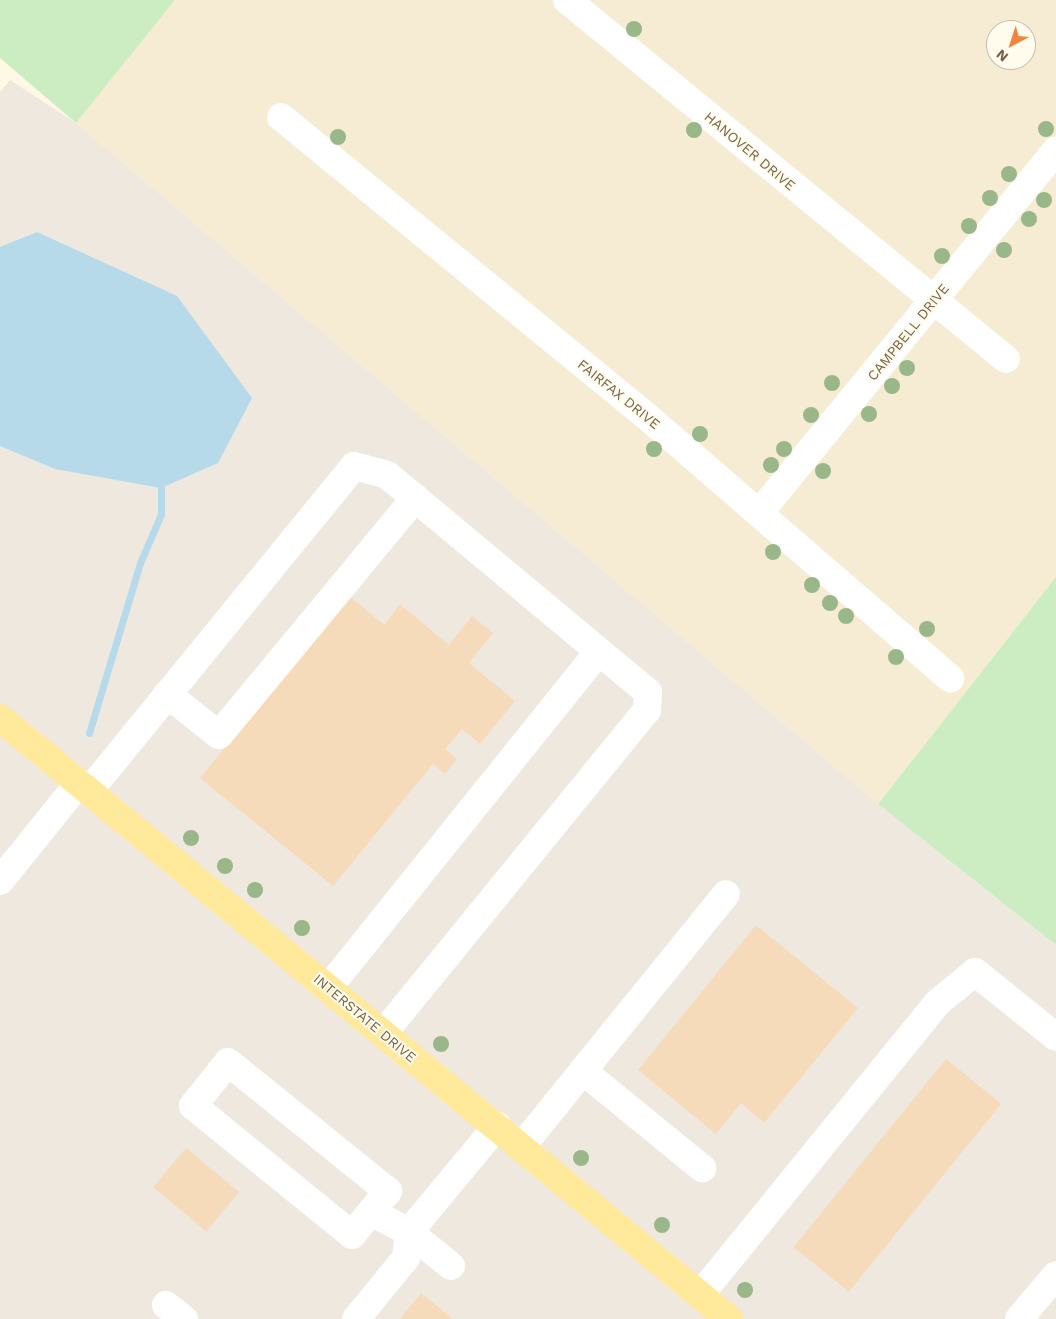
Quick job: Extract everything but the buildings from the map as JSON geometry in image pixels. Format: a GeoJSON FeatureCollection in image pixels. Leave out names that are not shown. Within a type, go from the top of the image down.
{"type":"FeatureCollection","features":[{"type":"Feature","properties":{"kind":"main road","name":"INTERSTATE DRIVE"},"geometry":{"type":"LineString","coordinates":[[0,718],[522,1146],[729,1319]]}},
{"type":"Feature","properties":{"kind":"street","name":"HANOVER DRIVE"},"geometry":{"type":"LineString","coordinates":[[567,0],[1006,359]]}},
{"type":"Feature","properties":{"kind":"street","name":"FAIRFAX DRIVE"},"geometry":{"type":"LineString","coordinates":[[281,117],[760,512],[950,678]]}},
{"type":"Feature","properties":{"kind":"street","name":"CAMPBELL DRIVE"},"geometry":{"type":"LineString","coordinates":[[760,512],[1056,151]]}},
{"type":"Feature","properties":{"kind":"street"},"geometry":{"type":"LineString","coordinates":[[0,881],[167,694],[354,466],[387,475],[648,692],[647,710],[384,1033]]}},
{"type":"Feature","properties":{"kind":"street"},"geometry":{"type":"LineString","coordinates":[[167,694],[219,735],[415,498]]}},
{"type":"Feature","properties":{"kind":"street"},"geometry":{"type":"LineString","coordinates":[[329,987],[600,651]]}},
{"type":"Feature","properties":{"kind":"street"},"geometry":{"type":"LineString","coordinates":[[522,1146],[726,894]]}},
{"type":"Feature","properties":{"kind":"street"},"geometry":{"type":"LineString","coordinates":[[700,1295],[937,1002],[975,972],[1056,1037]]}},
{"type":"Feature","properties":{"kind":"street"},"geometry":{"type":"LineString","coordinates":[[228,1062],[388,1191],[371,1212],[352,1235],[192,1106],[228,1062]]}},
{"type":"Feature","properties":{"kind":"street"},"geometry":{"type":"LineString","coordinates":[[583,1071],[702,1168]]}},
{"type":"Feature","properties":{"kind":"street"},"geometry":{"type":"LineString","coordinates":[[356,1319],[406,1258],[409,1232],[497,1126]]}},
{"type":"Feature","properties":{"kind":"street"},"geometry":{"type":"LineString","coordinates":[[371,1212],[409,1232],[451,1266]]}},
{"type":"Feature","properties":{"kind":"street"},"geometry":{"type":"LineString","coordinates":[[1019,1319],[1056,1276]]}},
{"type":"Feature","properties":{"kind":"shaded area"},"geometry":{"type":"Polygon","coordinates":[[[175,0],[1056,0],[1056,577],[878,804],[76,123],[175,0]]]}},
{"type":"Feature","properties":{"kind":"shaded area"},"geometry":{"type":"Polygon","coordinates":[[[10,80],[76,123],[878,804],[1056,945],[1056,1319],[0,1319],[0,92],[10,80]]]}},
{"type":"Feature","properties":{"kind":"green space"},"geometry":{"type":"Polygon","coordinates":[[[0,0],[175,0],[76,123],[0,58],[0,0]]]}},
{"type":"Feature","properties":{"kind":"green space"},"geometry":{"type":"Polygon","coordinates":[[[1056,577],[1056,945],[878,804],[1056,577]]]}},
{"type":"Feature","properties":{"kind":"water"},"geometry":{"type":"Polygon","coordinates":[[[37,232],[177,296],[252,398],[218,463],[161,488],[55,469],[0,446],[0,247],[37,232]]]}},
{"type":"Feature","properties":{"kind":"waterway"},"geometry":{"type":"LineString","coordinates":[[89,733],[140,563],[161,514],[161,488]]}}]}
